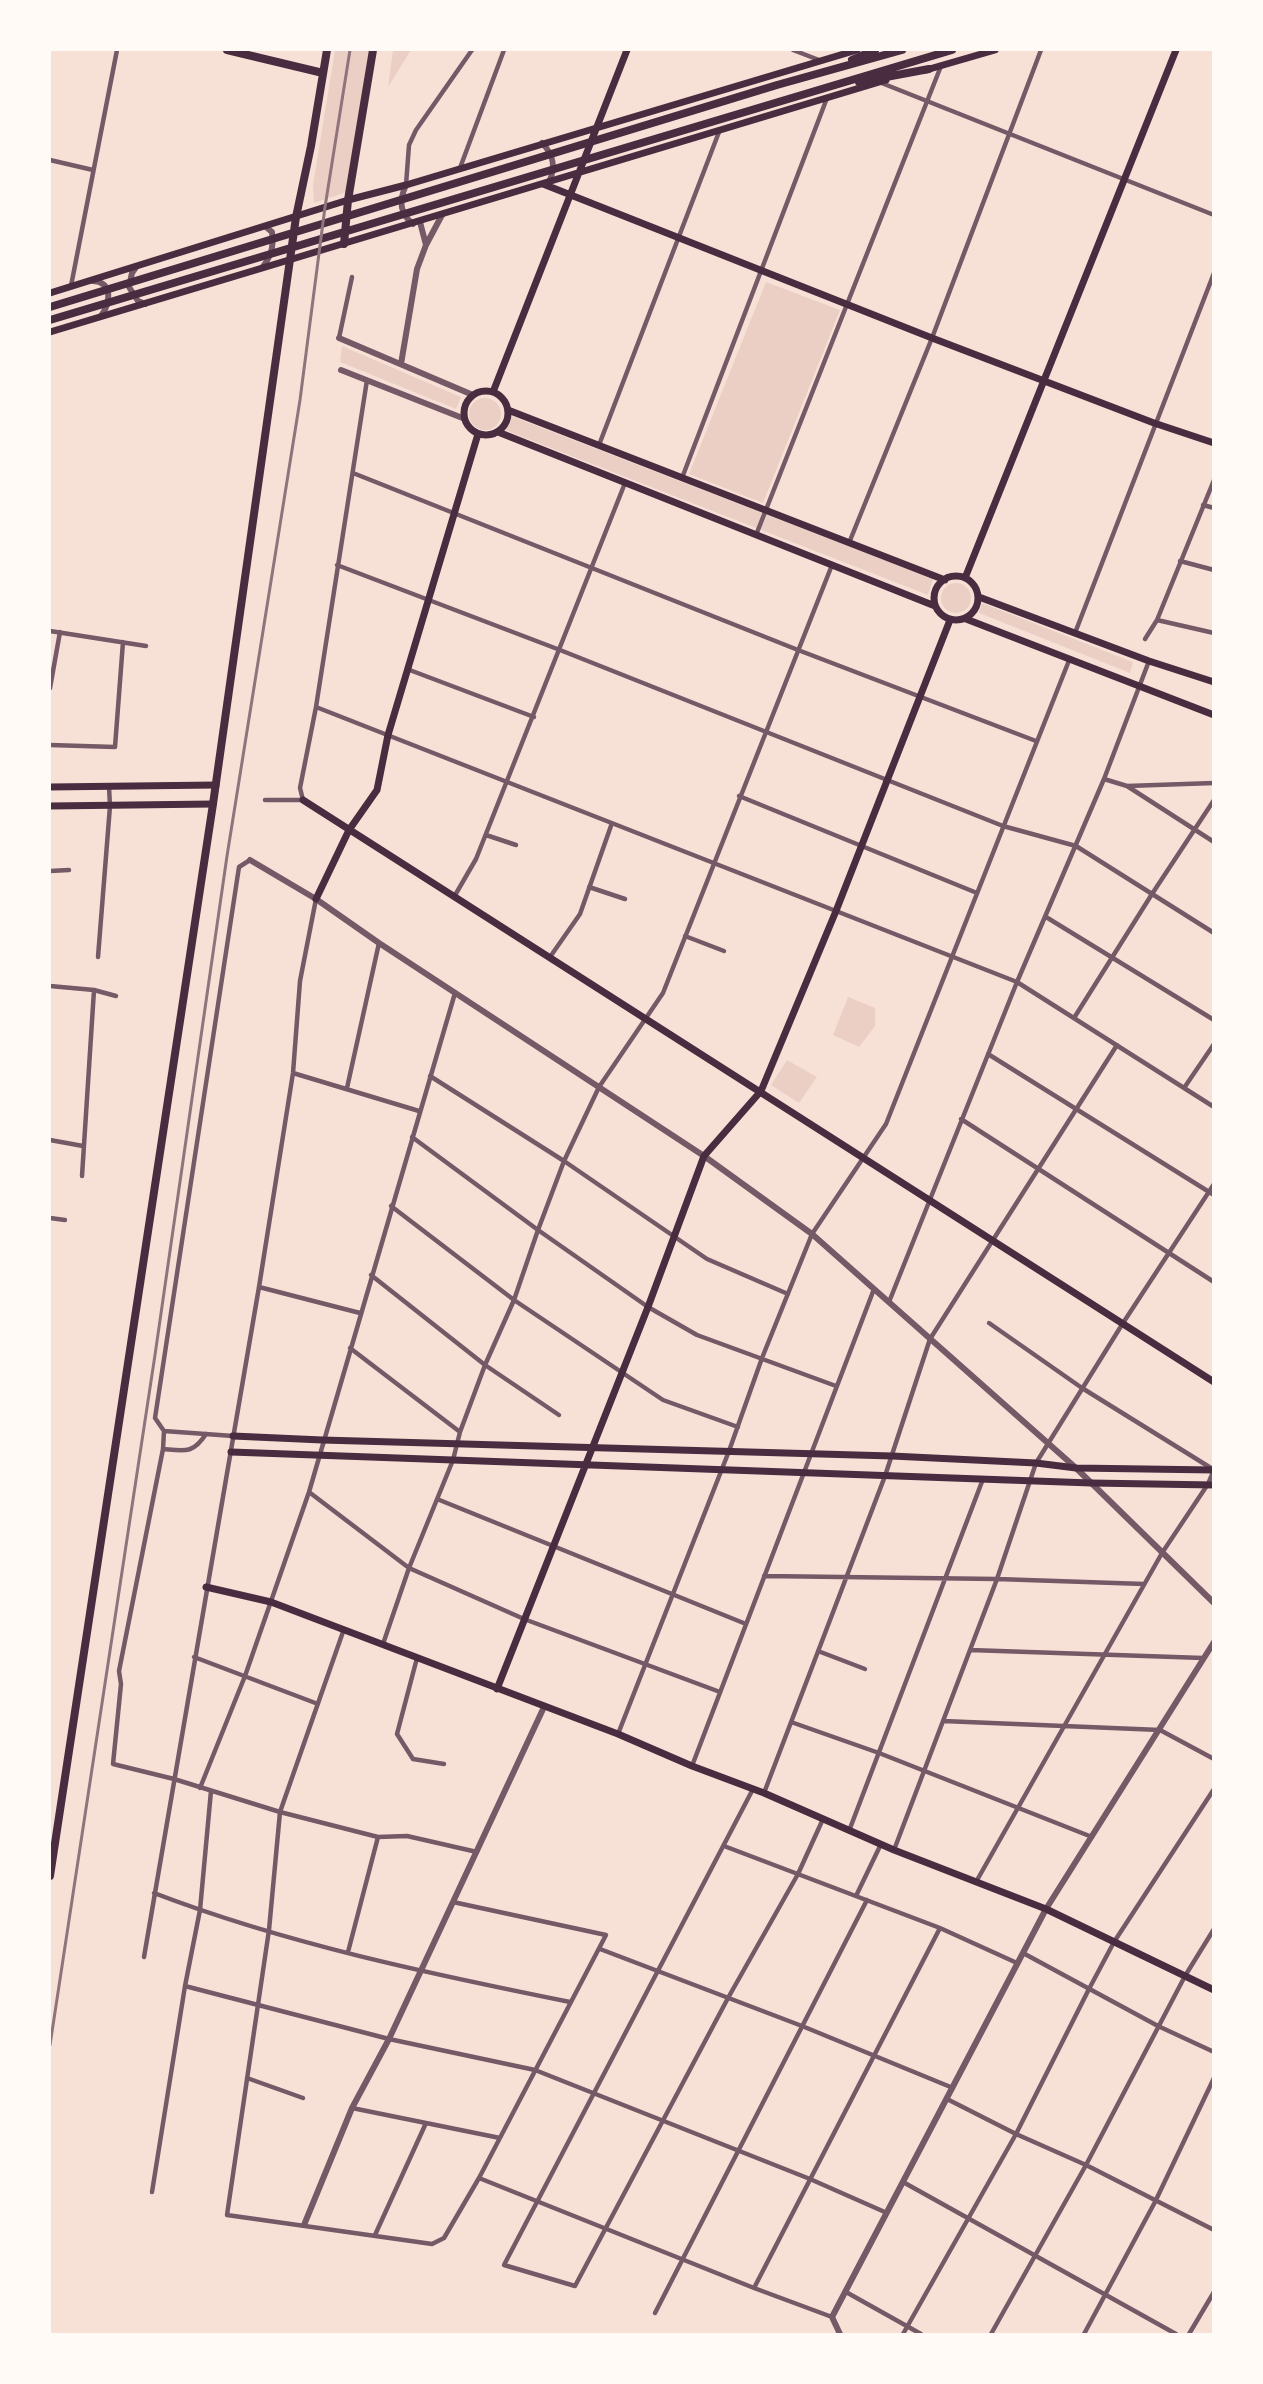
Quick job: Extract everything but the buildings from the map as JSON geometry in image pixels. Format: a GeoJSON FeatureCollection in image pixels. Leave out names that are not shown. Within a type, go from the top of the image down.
{"type":"FeatureCollection","features":[{"type":"Feature","properties":{"kind":"main road"},"geometry":{"type":"LineString","coordinates":[[227,50],[323,74]]}},
{"type":"Feature","properties":{"kind":"main road"},"geometry":{"type":"LineString","coordinates":[[50,1876],[216,785],[296,217],[327,50]]}},
{"type":"Feature","properties":{"kind":"main road"},"geometry":{"type":"LineString","coordinates":[[344,244],[348,200],[373,50]]}},
{"type":"Feature","properties":{"kind":"main road"},"geometry":{"type":"LineString","coordinates":[[493,392],[627,50]]}},
{"type":"Feature","properties":{"kind":"main road"},"geometry":{"type":"LineString","coordinates":[[50,293],[348,200],[406,185],[852,50]]}},
{"type":"Feature","properties":{"kind":"main road"},"geometry":{"type":"LineString","coordinates":[[821,73],[875,50]]}},
{"type":"Feature","properties":{"kind":"main road"},"geometry":{"type":"LineString","coordinates":[[50,307],[902,50]]}},
{"type":"Feature","properties":{"kind":"main road"},"geometry":{"type":"LineString","coordinates":[[50,320],[952,50]]}},
{"type":"Feature","properties":{"kind":"main road"},"geometry":{"type":"LineString","coordinates":[[50,332],[879,82],[995,50]]}},
{"type":"Feature","properties":{"kind":"main road"},"geometry":{"type":"LineString","coordinates":[[965,578],[1176,50]]}},
{"type":"Feature","properties":{"kind":"main road"},"geometry":{"type":"LineString","coordinates":[[822,88],[929,69]]}},
{"type":"Feature","properties":{"kind":"main road"},"geometry":{"type":"LineString","coordinates":[[546,183],[932,338],[1154,423],[1214,443]]}},
{"type":"Feature","properties":{"kind":"main road"},"geometry":{"type":"LineString","coordinates":[[493,392],[503,399],[508,410],[506,423],[498,432],[488,436],[478,434],[470,428],[465,419],[464,410],[473,395],[493,392]]}},
{"type":"Feature","properties":{"kind":"main road"},"geometry":{"type":"LineString","coordinates":[[508,410],[945,580]]}},
{"type":"Feature","properties":{"kind":"main road"},"geometry":{"type":"LineString","coordinates":[[498,432],[935,606]]}},
{"type":"Feature","properties":{"kind":"main road"},"geometry":{"type":"LineString","coordinates":[[316,898],[349,830],[377,790],[388,735],[478,434]]}},
{"type":"Feature","properties":{"kind":"main road"},"geometry":{"type":"LineString","coordinates":[[966,619],[976,610],[979,597],[974,585],[965,578],[954,576],[945,580],[938,587],[934,596],[935,606],[950,620],[966,619],[1214,714]]}},
{"type":"Feature","properties":{"kind":"main road"},"geometry":{"type":"LineString","coordinates":[[979,597],[1149,661],[1214,682]]}},
{"type":"Feature","properties":{"kind":"main road"},"geometry":{"type":"LineString","coordinates":[[497,1689],[648,1307],[704,1156],[761,1091],[836,911],[950,620]]}},
{"type":"Feature","properties":{"kind":"main road"},"geometry":{"type":"LineString","coordinates":[[50,788],[216,785]]}},
{"type":"Feature","properties":{"kind":"main road"},"geometry":{"type":"LineString","coordinates":[[303,800],[1214,1382]]}},
{"type":"Feature","properties":{"kind":"main road"},"geometry":{"type":"LineString","coordinates":[[50,806],[213,804]]}},
{"type":"Feature","properties":{"kind":"main road"},"geometry":{"type":"LineString","coordinates":[[233,1436],[892,1456],[1036,1463],[1076,1468],[1214,1470]]}},
{"type":"Feature","properties":{"kind":"main road"},"geometry":{"type":"LineString","coordinates":[[231,1452],[1090,1483],[1210,1484]]}},
{"type":"Feature","properties":{"kind":"main road"},"geometry":{"type":"LineString","coordinates":[[206,1587],[271,1602],[618,1734],[692,1766],[764,1793],[894,1850],[1046,1909],[1214,1990]]}},
{"type":"Feature","properties":{"kind":"street"},"geometry":{"type":"LineString","coordinates":[[71,286],[117,50]]}},
{"type":"Feature","properties":{"kind":"street"},"geometry":{"type":"LineString","coordinates":[[426,245],[416,223],[406,218],[400,206],[406,185],[409,145],[416,130],[472,50]]}},
{"type":"Feature","properties":{"kind":"street"},"geometry":{"type":"LineString","coordinates":[[460,168],[504,50]]}},
{"type":"Feature","properties":{"kind":"street"},"geometry":{"type":"LineString","coordinates":[[793,50],[819,60]]}},
{"type":"Feature","properties":{"kind":"street"},"geometry":{"type":"LineString","coordinates":[[849,543],[932,338],[1041,50]]}},
{"type":"Feature","properties":{"kind":"street"},"geometry":{"type":"LineString","coordinates":[[756,535],[941,66]]}},
{"type":"Feature","properties":{"kind":"street"},"geometry":{"type":"LineString","coordinates":[[879,82],[1214,215]]}},
{"type":"Feature","properties":{"kind":"street"},"geometry":{"type":"LineString","coordinates":[[682,478],[827,98]]}},
{"type":"Feature","properties":{"kind":"street"},"geometry":{"type":"LineString","coordinates":[[602,113],[611,122]]}},
{"type":"Feature","properties":{"kind":"street"},"geometry":{"type":"LineString","coordinates":[[599,445],[719,132]]}},
{"type":"Feature","properties":{"kind":"street"},"geometry":{"type":"LineString","coordinates":[[542,143],[548,149],[554,162],[553,173],[546,183]]}},
{"type":"Feature","properties":{"kind":"street"},"geometry":{"type":"LineString","coordinates":[[50,160],[93,170]]}},
{"type":"Feature","properties":{"kind":"street"},"geometry":{"type":"LineString","coordinates":[[401,364],[417,269],[426,245],[442,215]]}},
{"type":"Feature","properties":{"kind":"street"},"geometry":{"type":"LineString","coordinates":[[262,268],[270,258],[273,246],[272,232],[266,226]]}},
{"type":"Feature","properties":{"kind":"street"},"geometry":{"type":"LineString","coordinates":[[136,267],[129,287],[138,301],[145,304]]}},
{"type":"Feature","properties":{"kind":"street"},"geometry":{"type":"LineString","coordinates":[[1075,633],[1154,423],[1214,273]]}},
{"type":"Feature","properties":{"kind":"street"},"geometry":{"type":"LineString","coordinates":[[352,277],[339,338],[473,395]]}},
{"type":"Feature","properties":{"kind":"street"},"geometry":{"type":"LineString","coordinates":[[91,280],[99,281],[106,286],[110,297],[109,305],[101,316]]}},
{"type":"Feature","properties":{"kind":"street"},"geometry":{"type":"LineString","coordinates":[[341,370],[465,419]]}},
{"type":"Feature","properties":{"kind":"street"},"geometry":{"type":"LineString","coordinates":[[265,800],[303,800],[300,788],[316,707],[367,380]]}},
{"type":"Feature","properties":{"kind":"street"},"geometry":{"type":"LineString","coordinates":[[352,473],[798,650],[1036,741]]}},
{"type":"Feature","properties":{"kind":"street"},"geometry":{"type":"LineString","coordinates":[[1145,639],[1157,620],[1214,480]]}},
{"type":"Feature","properties":{"kind":"street"},"geometry":{"type":"LineString","coordinates":[[454,897],[476,859],[486,835],[625,483]]}},
{"type":"Feature","properties":{"kind":"street"},"geometry":{"type":"LineString","coordinates":[[1203,505],[1214,508]]}},
{"type":"Feature","properties":{"kind":"street"},"geometry":{"type":"LineString","coordinates":[[1180,561],[1214,570]]}},
{"type":"Feature","properties":{"kind":"street"},"geometry":{"type":"LineString","coordinates":[[337,565],[765,731],[886,782],[1003,826],[1076,846],[1214,933]]}},
{"type":"Feature","properties":{"kind":"street"},"geometry":{"type":"LineString","coordinates":[[383,1644],[409,1568],[453,1460],[460,1432],[485,1365],[514,1300],[564,1161],[599,1087],[663,993],[832,565]]}},
{"type":"Feature","properties":{"kind":"street"},"geometry":{"type":"LineString","coordinates":[[1157,620],[1214,633]]}},
{"type":"Feature","properties":{"kind":"street"},"geometry":{"type":"LineString","coordinates":[[50,631],[146,646]]}},
{"type":"Feature","properties":{"kind":"street"},"geometry":{"type":"LineString","coordinates":[[50,688],[60,632]]}},
{"type":"Feature","properties":{"kind":"street"},"geometry":{"type":"LineString","coordinates":[[50,746],[115,747],[123,642]]}},
{"type":"Feature","properties":{"kind":"street"},"geometry":{"type":"LineString","coordinates":[[618,1734],[812,1234],[886,1125],[1070,657]]}},
{"type":"Feature","properties":{"kind":"street"},"geometry":{"type":"LineString","coordinates":[[889,1302],[1017,982],[1104,779],[1149,661]]}},
{"type":"Feature","properties":{"kind":"street"},"geometry":{"type":"LineString","coordinates":[[407,669],[534,717]]}},
{"type":"Feature","properties":{"kind":"street"},"geometry":{"type":"LineString","coordinates":[[316,707],[1017,982],[1214,1107]]}},
{"type":"Feature","properties":{"kind":"street"},"geometry":{"type":"LineString","coordinates":[[1104,779],[1127,786],[1214,842]]}},
{"type":"Feature","properties":{"kind":"street"},"geometry":{"type":"LineString","coordinates":[[1127,786],[1214,783]]}},
{"type":"Feature","properties":{"kind":"street"},"geometry":{"type":"LineString","coordinates":[[98,957],[110,806],[109,787]]}},
{"type":"Feature","properties":{"kind":"street"},"geometry":{"type":"LineString","coordinates":[[739,796],[977,894]]}},
{"type":"Feature","properties":{"kind":"street"},"geometry":{"type":"LineString","coordinates":[[1074,1018],[1193,829],[1214,800]]}},
{"type":"Feature","properties":{"kind":"street"},"geometry":{"type":"LineString","coordinates":[[550,957],[580,914],[612,822]]}},
{"type":"Feature","properties":{"kind":"street"},"geometry":{"type":"LineString","coordinates":[[486,835],[516,845]]}},
{"type":"Feature","properties":{"kind":"street"},"geometry":{"type":"LineString","coordinates":[[477,1852],[407,1836],[378,1837],[280,1812],[174,1779],[113,1764],[121,1683],[119,1671],[163,1449],[164,1431],[155,1418],[239,867],[250,860],[316,898],[455,993],[704,1156],[812,1234],[1076,1468],[1214,1604]]}},
{"type":"Feature","properties":{"kind":"street"},"geometry":{"type":"LineString","coordinates":[[50,871],[69,870]]}},
{"type":"Feature","properties":{"kind":"street"},"geometry":{"type":"LineString","coordinates":[[589,887],[625,899]]}},
{"type":"Feature","properties":{"kind":"street"},"geometry":{"type":"LineString","coordinates":[[144,1957],[259,1287],[293,1073],[300,981],[316,898]]}},
{"type":"Feature","properties":{"kind":"street"},"geometry":{"type":"LineString","coordinates":[[1046,917],[1214,1020]]}},
{"type":"Feature","properties":{"kind":"street"},"geometry":{"type":"LineString","coordinates":[[685,936],[724,951]]}},
{"type":"Feature","properties":{"kind":"street"},"geometry":{"type":"LineString","coordinates":[[347,1088],[380,943]]}},
{"type":"Feature","properties":{"kind":"street"},"geometry":{"type":"LineString","coordinates":[[50,986],[94,990],[116,996]]}},
{"type":"Feature","properties":{"kind":"street"},"geometry":{"type":"LineString","coordinates":[[82,1176],[94,990]]}},
{"type":"Feature","properties":{"kind":"street"},"geometry":{"type":"LineString","coordinates":[[200,1788],[245,1676],[309,1492],[322,1440],[455,993]]}},
{"type":"Feature","properties":{"kind":"street"},"geometry":{"type":"LineString","coordinates":[[1184,1088],[1214,1044]]}},
{"type":"Feature","properties":{"kind":"street"},"geometry":{"type":"LineString","coordinates":[[764,1793],[885,1476],[930,1339],[1117,1046]]}},
{"type":"Feature","properties":{"kind":"street"},"geometry":{"type":"LineString","coordinates":[[988,1054],[1211,1194]]}},
{"type":"Feature","properties":{"kind":"street"},"geometry":{"type":"LineString","coordinates":[[293,1073],[419,1111]]}},
{"type":"Feature","properties":{"kind":"street"},"geometry":{"type":"LineString","coordinates":[[430,1076],[564,1161],[707,1259],[788,1293]]}},
{"type":"Feature","properties":{"kind":"street"},"geometry":{"type":"LineString","coordinates":[[962,1119],[1214,1282]]}},
{"type":"Feature","properties":{"kind":"street"},"geometry":{"type":"LineString","coordinates":[[412,1137],[538,1230],[648,1307],[697,1335],[836,1386]]}},
{"type":"Feature","properties":{"kind":"street"},"geometry":{"type":"LineString","coordinates":[[50,1140],[83,1146]]}},
{"type":"Feature","properties":{"kind":"street"},"geometry":{"type":"LineString","coordinates":[[894,1850],[997,1579],[1036,1463],[1123,1323],[1211,1194],[1214,1184]]}},
{"type":"Feature","properties":{"kind":"street"},"geometry":{"type":"LineString","coordinates":[[391,1206],[514,1300],[663,1400],[738,1427]]}},
{"type":"Feature","properties":{"kind":"street"},"geometry":{"type":"LineString","coordinates":[[50,1218],[65,1221]]}},
{"type":"Feature","properties":{"kind":"street"},"geometry":{"type":"LineString","coordinates":[[371,1275],[485,1365],[559,1415]]}},
{"type":"Feature","properties":{"kind":"street"},"geometry":{"type":"LineString","coordinates":[[259,1287],[360,1313]]}},
{"type":"Feature","properties":{"kind":"street"},"geometry":{"type":"LineString","coordinates":[[692,1766],[874,1289]]}},
{"type":"Feature","properties":{"kind":"street"},"geometry":{"type":"LineString","coordinates":[[976,1882],[1161,1553],[1210,1484],[1214,1470],[1082,1388],[989,1323]]}},
{"type":"Feature","properties":{"kind":"street"},"geometry":{"type":"LineString","coordinates":[[350,1348],[460,1432]]}},
{"type":"Feature","properties":{"kind":"street"},"geometry":{"type":"LineString","coordinates":[[164,1431],[233,1436]]}},
{"type":"Feature","properties":{"kind":"street"},"geometry":{"type":"LineString","coordinates":[[163,1449],[187,1452],[199,1446],[206,1434]]}},
{"type":"Feature","properties":{"kind":"street"},"geometry":{"type":"LineString","coordinates":[[849,1831],[982,1479]]}},
{"type":"Feature","properties":{"kind":"street"},"geometry":{"type":"LineString","coordinates":[[309,1492],[409,1568],[524,1619],[720,1692]]}},
{"type":"Feature","properties":{"kind":"street"},"geometry":{"type":"LineString","coordinates":[[437,1499],[746,1624]]}},
{"type":"Feature","properties":{"kind":"street"},"geometry":{"type":"LineString","coordinates":[[764,1576],[997,1579],[1144,1584]]}},
{"type":"Feature","properties":{"kind":"street"},"geometry":{"type":"LineString","coordinates":[[344,1629],[280,1812],[269,1930],[227,2215],[432,2244],[439,2243],[444,2238],[479,2178],[606,1935],[453,1902]]}},
{"type":"Feature","properties":{"kind":"street"},"geometry":{"type":"LineString","coordinates":[[832,2317],[1046,1909],[1214,1642]]}},
{"type":"Feature","properties":{"kind":"street"},"geometry":{"type":"LineString","coordinates":[[970,1650],[1203,1658]]}},
{"type":"Feature","properties":{"kind":"street"},"geometry":{"type":"LineString","coordinates":[[818,1651],[865,1669]]}},
{"type":"Feature","properties":{"kind":"street"},"geometry":{"type":"LineString","coordinates":[[194,1658],[318,1704]]}},
{"type":"Feature","properties":{"kind":"street"},"geometry":{"type":"LineString","coordinates":[[417,1658],[397,1734],[414,1759],[444,1764]]}},
{"type":"Feature","properties":{"kind":"street"},"geometry":{"type":"LineString","coordinates":[[304,2225],[352,2108],[389,2039],[544,1707]]}},
{"type":"Feature","properties":{"kind":"street"},"geometry":{"type":"LineString","coordinates":[[943,1721],[1160,1730],[1214,1759]]}},
{"type":"Feature","properties":{"kind":"street"},"geometry":{"type":"LineString","coordinates":[[791,1722],[879,1753],[1092,1837]]}},
{"type":"Feature","properties":{"kind":"street"},"geometry":{"type":"LineString","coordinates":[[753,1789],[504,2265],[575,2286],[728,1998],[798,1874],[823,1819]]}},
{"type":"Feature","properties":{"kind":"street"},"geometry":{"type":"LineString","coordinates":[[903,2334],[1016,2134],[1114,1942],[1214,1790]]}},
{"type":"Feature","properties":{"kind":"street"},"geometry":{"type":"LineString","coordinates":[[152,2192],[185,1986],[200,1910],[211,1791]]}},
{"type":"Feature","properties":{"kind":"street"},"geometry":{"type":"LineString","coordinates":[[348,1952],[378,1837]]}},
{"type":"Feature","properties":{"kind":"street"},"geometry":{"type":"LineString","coordinates":[[856,1896],[881,1844]]}},
{"type":"Feature","properties":{"kind":"street"},"geometry":{"type":"LineString","coordinates":[[724,1846],[940,1928],[1017,1963]]}},
{"type":"Feature","properties":{"kind":"street"},"geometry":{"type":"LineString","coordinates":[[154,1893],[200,1910],[421,1972],[570,2002]]}},
{"type":"Feature","properties":{"kind":"street"},"geometry":{"type":"LineString","coordinates":[[655,2313],[867,1900]]}},
{"type":"Feature","properties":{"kind":"street"},"geometry":{"type":"LineString","coordinates":[[753,2288],[940,1928]]}},
{"type":"Feature","properties":{"kind":"street"},"geometry":{"type":"LineString","coordinates":[[991,2334],[1086,2165],[1185,1976],[1214,1929]]}},
{"type":"Feature","properties":{"kind":"street"},"geometry":{"type":"LineString","coordinates":[[600,1949],[802,2026],[953,2088]]}},
{"type":"Feature","properties":{"kind":"street"},"geometry":{"type":"LineString","coordinates":[[1023,1953],[1158,2026],[1214,2052]]}},
{"type":"Feature","properties":{"kind":"street"},"geometry":{"type":"LineString","coordinates":[[185,1986],[389,2039],[535,2070],[662,2122],[739,2150],[887,2212]]}},
{"type":"Feature","properties":{"kind":"street"},"geometry":{"type":"LineString","coordinates":[[247,2078],[303,2098]]}},
{"type":"Feature","properties":{"kind":"street"},"geometry":{"type":"LineString","coordinates":[[1084,2334],[1155,2202],[1214,2078]]}},
{"type":"Feature","properties":{"kind":"street"},"geometry":{"type":"LineString","coordinates":[[947,2099],[1016,2134],[1086,2165],[1214,2230]]}},
{"type":"Feature","properties":{"kind":"street"},"geometry":{"type":"LineString","coordinates":[[352,2108],[500,2138]]}},
{"type":"Feature","properties":{"kind":"street"},"geometry":{"type":"LineString","coordinates":[[375,2235],[426,2123]]}},
{"type":"Feature","properties":{"kind":"street"},"geometry":{"type":"LineString","coordinates":[[479,2178],[753,2288],[832,2317],[840,2334]]}},
{"type":"Feature","properties":{"kind":"street"},"geometry":{"type":"LineString","coordinates":[[903,2182],[1176,2334]]}},
{"type":"Feature","properties":{"kind":"street"},"geometry":{"type":"LineString","coordinates":[[846,2292],[921,2334]]}},
{"type":"Feature","properties":{"kind":"street"},"geometry":{"type":"LineString","coordinates":[[1189,2334],[1214,2292]]}},
{"type":"Feature","properties":{"kind":"shaded area"},"geometry":{"type":"Polygon","coordinates":[[[335,50],[369,50],[347,192],[314,203],[313,185],[335,50]]]}},
{"type":"Feature","properties":{"kind":"shaded area"},"geometry":{"type":"Polygon","coordinates":[[[393,50],[411,50],[388,87],[393,50]]]}},
{"type":"Feature","properties":{"kind":"shaded area"},"geometry":{"type":"Polygon","coordinates":[[[766,282],[840,310],[763,503],[689,474],[766,282]]]}},
{"type":"Feature","properties":{"kind":"shaded area"},"geometry":{"type":"Polygon","coordinates":[[[342,346],[461,397],[456,409],[340,362],[342,346]]]}},
{"type":"Feature","properties":{"kind":"shaded area"},"geometry":{"type":"Polygon","coordinates":[[[485,398],[496,403],[501,414],[496,425],[485,430],[474,425],[469,414],[474,403],[485,398]]]}},
{"type":"Feature","properties":{"kind":"shaded area"},"geometry":{"type":"Polygon","coordinates":[[[511,416],[933,579],[928,595],[505,430],[510,424],[511,416]]]}},
{"type":"Feature","properties":{"kind":"shaded area"},"geometry":{"type":"Polygon","coordinates":[[[956,583],[967,587],[971,598],[967,609],[956,613],[945,609],[941,598],[945,587],[956,583]]]}},
{"type":"Feature","properties":{"kind":"shaded area"},"geometry":{"type":"Polygon","coordinates":[[[982,603],[1133,662],[1130,673],[979,613],[982,603]]]}},
{"type":"Feature","properties":{"kind":"shaded area"},"geometry":{"type":"Polygon","coordinates":[[[848,997],[875,1008],[875,1026],[859,1047],[833,1035],[848,997]]]}},
{"type":"Feature","properties":{"kind":"shaded area"},"geometry":{"type":"Polygon","coordinates":[[[787,1060],[817,1077],[799,1103],[771,1085],[787,1060]]]}},
{"type":"Feature","properties":{"kind":"railway"},"geometry":{"type":"LineString","coordinates":[[50,2045],[155,1355],[227,856],[300,400],[325,207],[350,50]]}}]}
